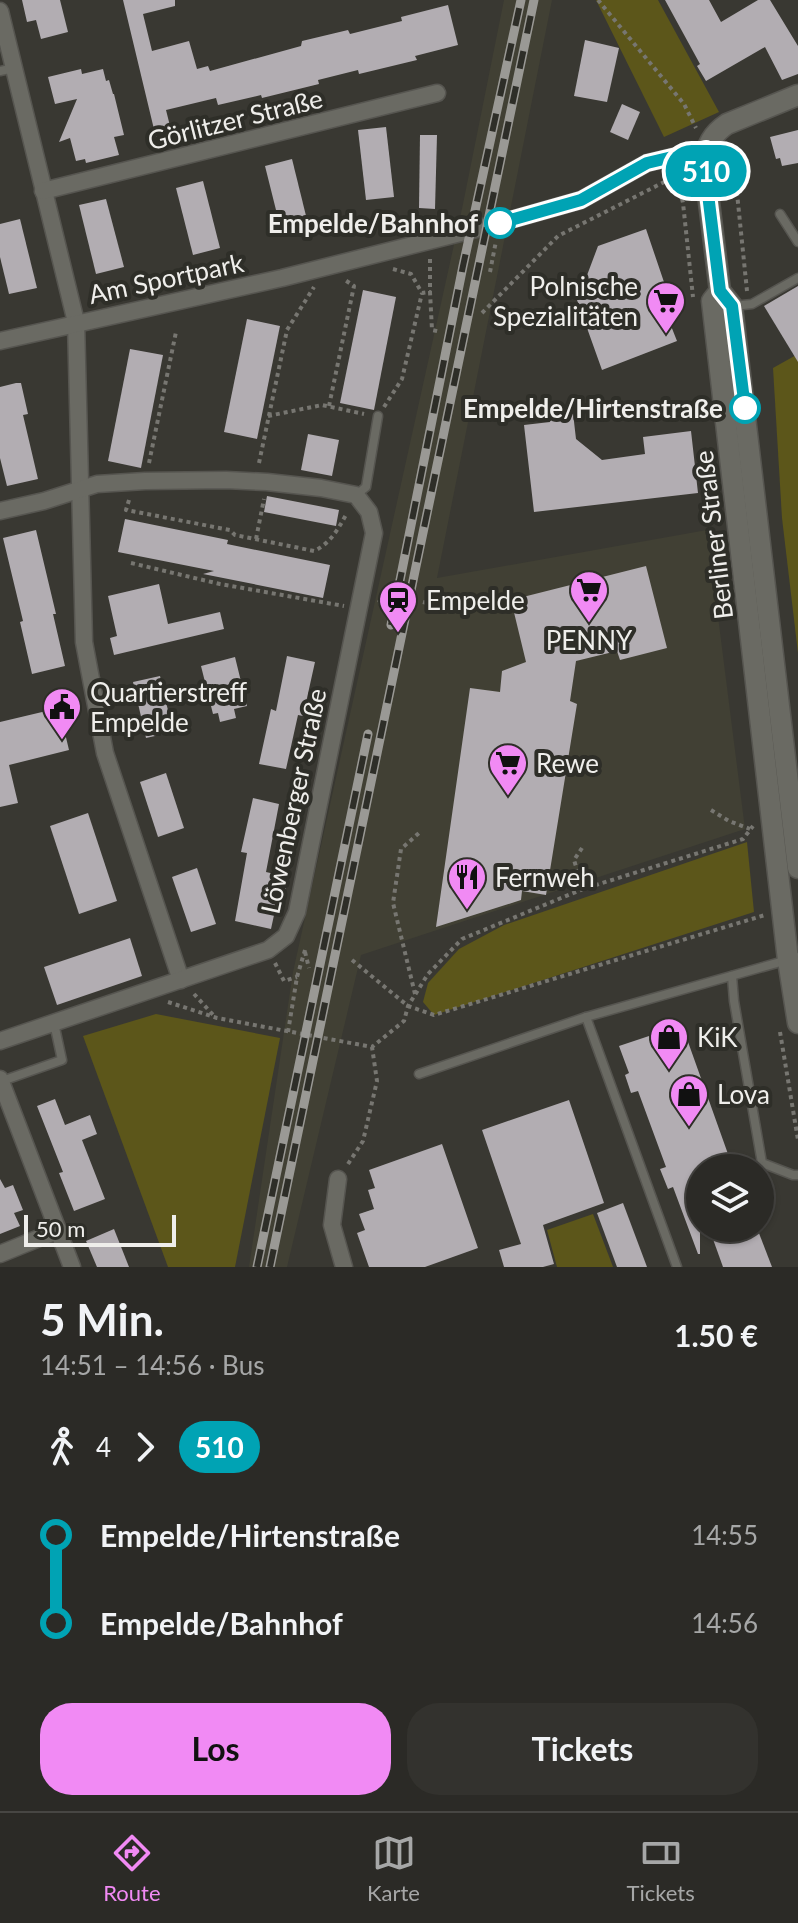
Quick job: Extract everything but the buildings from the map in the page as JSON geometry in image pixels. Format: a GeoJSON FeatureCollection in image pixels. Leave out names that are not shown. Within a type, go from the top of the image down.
{"type":"FeatureCollection","features":[{"type":"Feature","properties":{"kind":"street"},"geometry":{"type":"LineString","coordinates":[[0,11],[7,70],[43,191],[76,322],[84,642],[105,753],[181,980]]}},
{"type":"Feature","properties":{"kind":"street","name":"Görlitzer Straße"},"geometry":{"type":"LineString","coordinates":[[43,191],[437,93]]}},
{"type":"Feature","properties":{"kind":"street"},"geometry":{"type":"LineString","coordinates":[[726,298],[705,156],[709,141],[727,124],[798,95]]}},
{"type":"Feature","properties":{"kind":"street","name":"Am Sportpark"},"geometry":{"type":"LineString","coordinates":[[0,341],[282,278],[500,223],[581,200],[647,163],[705,156]]}},
{"type":"Feature","properties":{"kind":"street","name":"Berliner Straße"},"geometry":{"type":"LineString","coordinates":[[798,868],[726,298],[712,301],[772,822],[793,959],[798,1023]]}},
{"type":"Feature","properties":{"kind":"street"},"geometry":{"type":"LineString","coordinates":[[0,511],[97,484],[139,481],[262,482],[356,495]]}},
{"type":"Feature","properties":{"kind":"street","name":"Löwenberger Straße"},"geometry":{"type":"LineString","coordinates":[[0,1041],[268,950],[286,936],[297,912],[374,533],[369,512],[356,495]]}},
{"type":"Feature","properties":{"kind":"street"},"geometry":{"type":"LineString","coordinates":[[0,1080],[72,1267]]}},
{"type":"Feature","properties":{"kind":"street"},"geometry":{"type":"LineString","coordinates":[[338,1179],[332,1225],[344,1267]]}},
{"type":"Feature","properties":{"kind":"street"},"geometry":{"type":"LineString","coordinates":[[0,1254],[59,1230]]}},
{"type":"Feature","properties":{"kind":"lane"},"geometry":{"type":"LineString","coordinates":[[780,214],[798,242]]}},
{"type":"Feature","properties":{"kind":"lane"},"geometry":{"type":"LineString","coordinates":[[726,298],[752,304],[798,278]]}},
{"type":"Feature","properties":{"kind":"lane"},"geometry":{"type":"LineString","coordinates":[[356,495],[366,487],[378,416]]}},
{"type":"Feature","properties":{"kind":"lane"},"geometry":{"type":"LineString","coordinates":[[419,1074],[586,1017],[793,959]]}},
{"type":"Feature","properties":{"kind":"lane"},"geometry":{"type":"LineString","coordinates":[[732,976],[762,1163],[798,1175]]}},
{"type":"Feature","properties":{"kind":"lane"},"geometry":{"type":"LineString","coordinates":[[586,1017],[677,1267]]}},
{"type":"Feature","properties":{"kind":"lane"},"geometry":{"type":"LineString","coordinates":[[0,1080],[62,1060],[54,1023]]}},
{"type":"Feature","properties":{"kind":"path"},"geometry":{"type":"LineString","coordinates":[[598,0],[684,104],[705,156]]}},
{"type":"Feature","properties":{"kind":"path"},"geometry":{"type":"LineString","coordinates":[[482,313],[558,236],[732,144]]}},
{"type":"Feature","properties":{"kind":"path"},"geometry":{"type":"LineString","coordinates":[[490,272],[500,223]]}},
{"type":"Feature","properties":{"kind":"path"},"geometry":{"type":"LineString","coordinates":[[429,240],[432,330],[441,332]]}},
{"type":"Feature","properties":{"kind":"path"},"geometry":{"type":"LineString","coordinates":[[267,411],[322,405],[378,416],[402,379],[422,293],[411,274],[390,268]]}},
{"type":"Feature","properties":{"kind":"path"},"geometry":{"type":"LineString","coordinates":[[329,406],[354,286],[344,279],[359,275]]}},
{"type":"Feature","properties":{"kind":"path"},"geometry":{"type":"LineString","coordinates":[[256,539],[267,411],[287,330],[315,286],[286,293],[282,278]]}},
{"type":"Feature","properties":{"kind":"path"},"geometry":{"type":"LineString","coordinates":[[422,293],[430,292]]}},
{"type":"Feature","properties":{"kind":"path"},"geometry":{"type":"LineString","coordinates":[[176,332],[139,481],[126,510],[230,530],[235,535],[314,551],[333,538],[356,495]]}},
{"type":"Feature","properties":{"kind":"path"},"geometry":{"type":"LineString","coordinates":[[278,339],[285,341]]}},
{"type":"Feature","properties":{"kind":"path"},"geometry":{"type":"LineString","coordinates":[[158,382],[165,383]]}},
{"type":"Feature","properties":{"kind":"path"},"geometry":{"type":"LineString","coordinates":[[131,563],[220,584],[358,609]]}},
{"type":"Feature","properties":{"kind":"path"},"geometry":{"type":"LineString","coordinates":[[423,602],[438,606],[458,597]]}},
{"type":"Feature","properties":{"kind":"path"},"geometry":{"type":"LineString","coordinates":[[711,810],[750,829]]}},
{"type":"Feature","properties":{"kind":"path"},"geometry":{"type":"LineString","coordinates":[[141,994],[217,1018],[372,1047],[404,1021],[408,1006],[428,974],[462,939],[583,889],[743,839],[755,824],[772,822]]}},
{"type":"Feature","properties":{"kind":"path"},"geometry":{"type":"LineString","coordinates":[[415,994],[393,903],[401,849],[419,833]]}},
{"type":"Feature","properties":{"kind":"path"},"geometry":{"type":"LineString","coordinates":[[582,848],[574,860],[583,889]]}},
{"type":"Feature","properties":{"kind":"path"},"geometry":{"type":"LineString","coordinates":[[352,960],[408,1006],[434,1015],[765,915]]}},
{"type":"Feature","properties":{"kind":"path"},"geometry":{"type":"LineString","coordinates":[[268,950],[284,981],[297,977]]}},
{"type":"Feature","properties":{"kind":"path"},"geometry":{"type":"LineString","coordinates":[[288,1032],[305,950],[309,968]]}},
{"type":"Feature","properties":{"kind":"path"},"geometry":{"type":"LineString","coordinates":[[181,980],[217,1018]]}},
{"type":"Feature","properties":{"kind":"path"},"geometry":{"type":"LineString","coordinates":[[338,1179],[363,1141],[377,1081],[372,1047]]}},
{"type":"Feature","properties":{"kind":"shaded area"},"geometry":{"type":"Polygon","coordinates":[[[504,0],[552,0],[437,578],[707,530],[745,829],[361,955],[287,1267],[249,1267],[293,972],[463,204],[504,0]]]}},
{"type":"Feature","properties":{"kind":"shaded area"},"geometry":{"type":"Polygon","coordinates":[[[596,0],[658,0],[719,112],[664,137],[596,0]]]}},
{"type":"Feature","properties":{"kind":"shaded area"},"geometry":{"type":"Polygon","coordinates":[[[798,354],[798,653],[782,518],[773,368],[798,354]]]}},
{"type":"Feature","properties":{"kind":"shaded area"},"geometry":{"type":"Polygon","coordinates":[[[747,842],[754,912],[434,1015],[423,1002],[428,983],[459,949],[504,925],[747,842]]]}},
{"type":"Feature","properties":{"kind":"shaded area"},"geometry":{"type":"Polygon","coordinates":[[[156,1014],[280,1038],[235,1267],[168,1267],[83,1036],[156,1014]]]}},
{"type":"Feature","properties":{"kind":"shaded area"},"geometry":{"type":"Polygon","coordinates":[[[593,1214],[613,1267],[557,1267],[547,1230],[593,1214]]]}},
{"type":"Feature","properties":{"kind":"railway"},"geometry":{"type":"LineString","coordinates":[[391,625],[463,266],[521,0]]}},
{"type":"Feature","properties":{"kind":"railway"},"geometry":{"type":"LineString","coordinates":[[270,1267],[534,0]]}},
{"type":"Feature","properties":{"kind":"railway"},"geometry":{"type":"LineString","coordinates":[[257,1267],[368,734]]}},
{"type":"Feature","properties":{"kind":"bus line","name":"510"},"geometry":{"type":"LineString","coordinates":[[500,223],[581,200],[647,163],[706,149],[704,162],[720,291],[732,306],[745,408]]}},
{"type":"Feature","properties":{"kind":"place","name":"Empelde/Bahnhof"},"geometry":{"type":"Point","coordinates":[500,223]}},
{"type":"Feature","properties":{"kind":"place","name":"Polnische Spezialitäten"},"geometry":{"type":"Point","coordinates":[666,335]}},
{"type":"Feature","properties":{"kind":"place","name":"Empelde/Hirtenstraße"},"geometry":{"type":"Point","coordinates":[745,408]}},
{"type":"Feature","properties":{"kind":"place","name":"PENNY"},"geometry":{"type":"Point","coordinates":[589,624]}},
{"type":"Feature","properties":{"kind":"place","name":"Empelde"},"geometry":{"type":"Point","coordinates":[398,634]}},
{"type":"Feature","properties":{"kind":"place","name":"Quartierstreff Empelde"},"geometry":{"type":"Point","coordinates":[62,741]}},
{"type":"Feature","properties":{"kind":"place","name":"Rewe"},"geometry":{"type":"Point","coordinates":[508,797]}},
{"type":"Feature","properties":{"kind":"place","name":"Fernweh"},"geometry":{"type":"Point","coordinates":[467,911]}},
{"type":"Feature","properties":{"kind":"place","name":"KiK"},"geometry":{"type":"Point","coordinates":[669,1071]}},
{"type":"Feature","properties":{"kind":"place","name":"Lova"},"geometry":{"type":"Point","coordinates":[689,1128]}}]}
